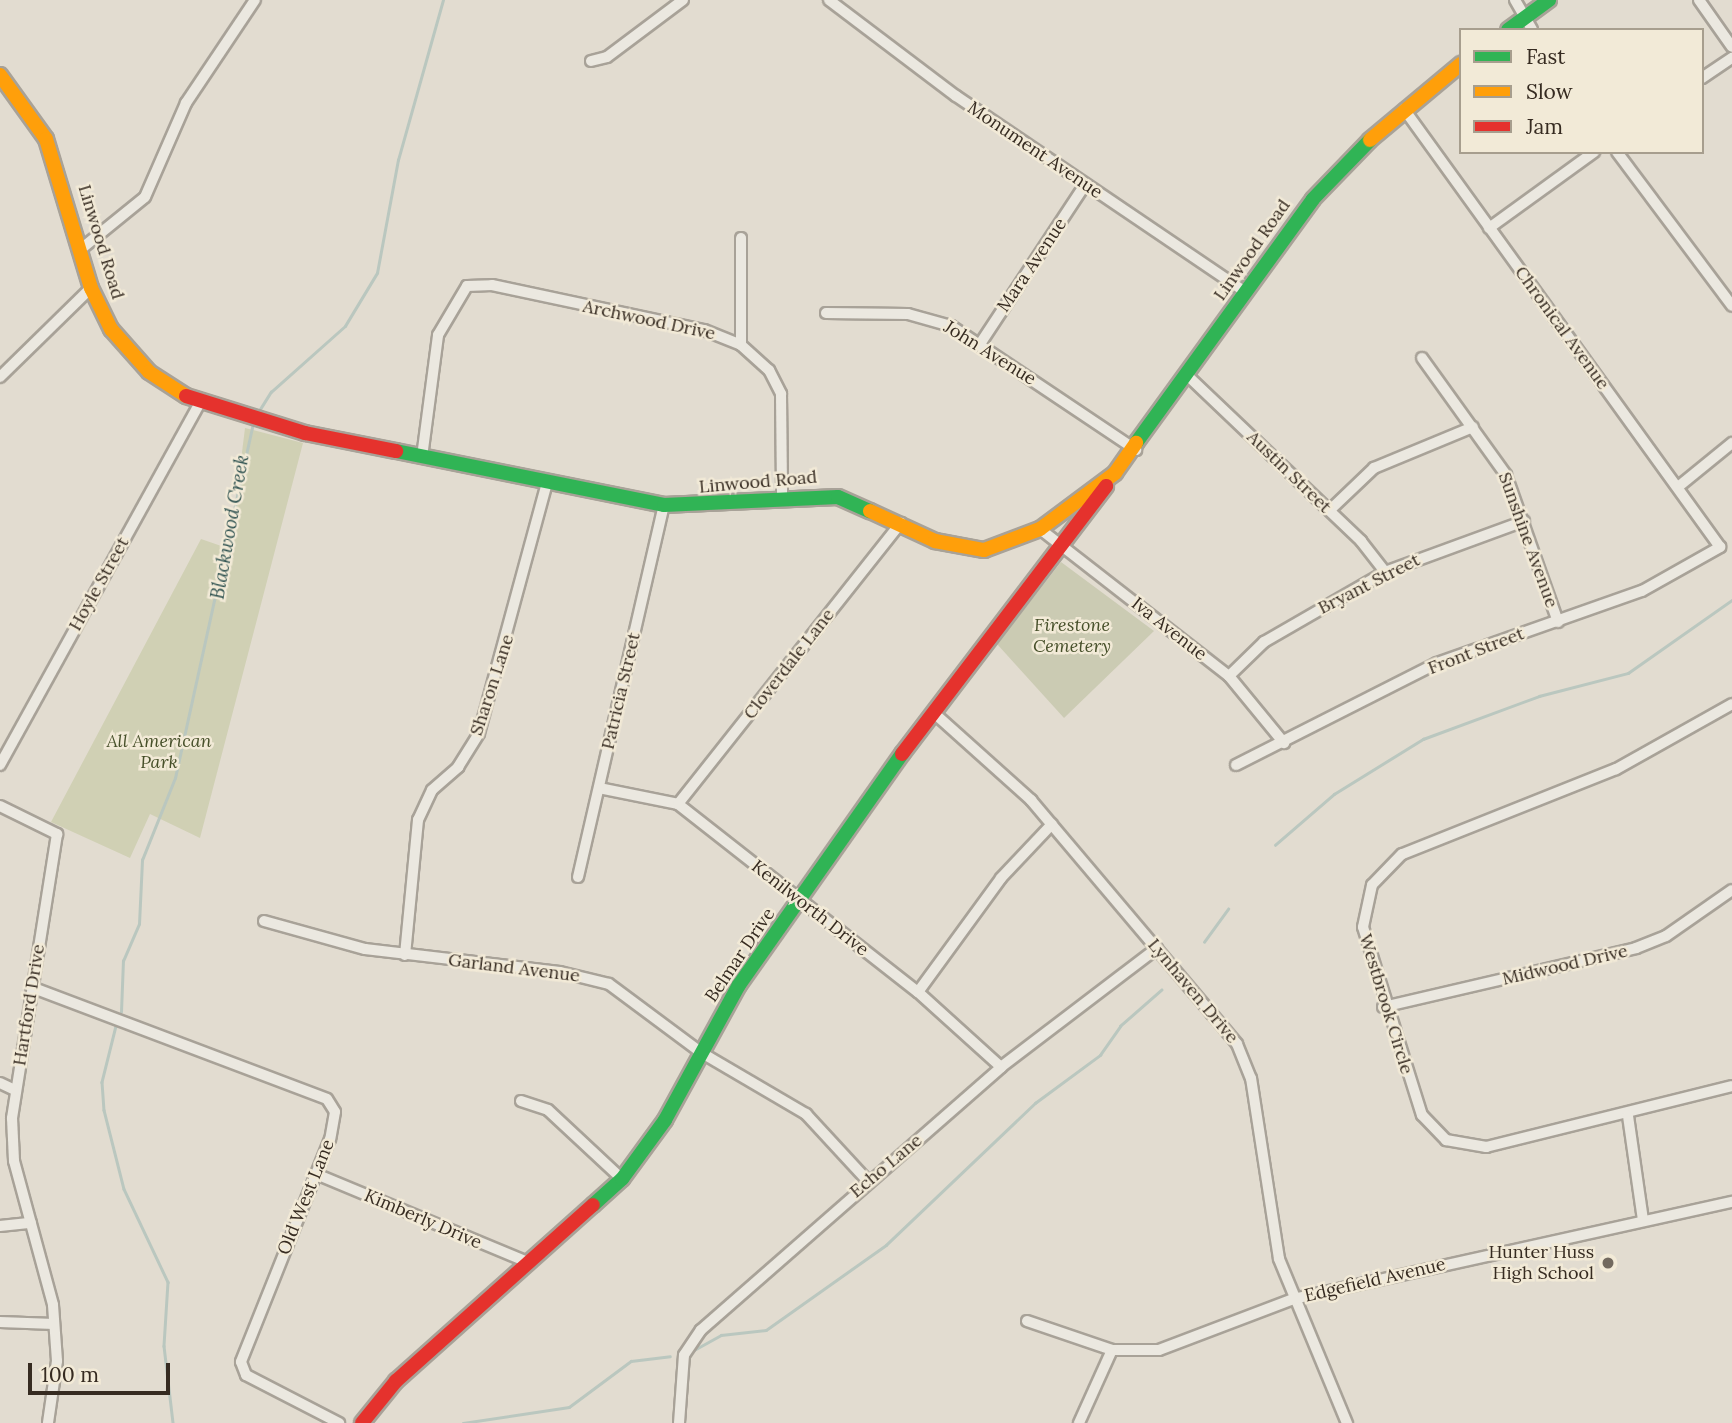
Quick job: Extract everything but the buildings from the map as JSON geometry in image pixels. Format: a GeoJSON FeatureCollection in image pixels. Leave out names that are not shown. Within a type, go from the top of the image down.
{"type":"FeatureCollection","features":[{"type":"Feature","properties":{"kind":"main road"},"geometry":{"type":"LineString","coordinates":[[1528,24],[1549,0]]}},
{"type":"Feature","properties":{"kind":"main road","name":"Linwood Road"},"geometry":{"type":"LineString","coordinates":[[0,75],[46,139],[91,288],[134,358],[199,404],[282,426],[422,457],[664,505],[712,508],[782,496],[838,497],[966,550],[1003,546],[1040,529],[1115,473],[1136,450],[1189,377],[1313,199],[1404,109],[1459,66]]}},
{"type":"Feature","properties":{"kind":"main road","name":"Belmar Drive"},"geometry":{"type":"LineString","coordinates":[[362,1423],[397,1381],[622,1179],[702,1053],[739,985],[933,712],[1115,473]]}},
{"type":"Feature","properties":{"kind":"street"},"geometry":{"type":"LineString","coordinates":[[81,248],[145,197],[186,103],[255,0]]}},
{"type":"Feature","properties":{"kind":"street"},"geometry":{"type":"LineString","coordinates":[[591,61],[607,57],[683,0]]}},
{"type":"Feature","properties":{"kind":"street","name":"Monument Avenue"},"geometry":{"type":"LineString","coordinates":[[829,0],[1085,185],[1246,292]]}},
{"type":"Feature","properties":{"kind":"street"},"geometry":{"type":"LineString","coordinates":[[1515,0],[1528,24]]}},
{"type":"Feature","properties":{"kind":"street"},"geometry":{"type":"LineString","coordinates":[[1699,0],[1732,47]]}},
{"type":"Feature","properties":{"kind":"street"},"geometry":{"type":"LineString","coordinates":[[1704,77],[1732,58]]}},
{"type":"Feature","properties":{"kind":"street","name":"Chronical Avenue"},"geometry":{"type":"LineString","coordinates":[[1404,109],[1720,547]]}},
{"type":"Feature","properties":{"kind":"street"},"geometry":{"type":"LineString","coordinates":[[1489,228],[1591,154]]}},
{"type":"Feature","properties":{"kind":"street"},"geometry":{"type":"LineString","coordinates":[[1618,154],[1732,306]]}},
{"type":"Feature","properties":{"kind":"street","name":"Mara Avenue"},"geometry":{"type":"LineString","coordinates":[[979,344],[1085,185]]}},
{"type":"Feature","properties":{"kind":"street"},"geometry":{"type":"LineString","coordinates":[[741,238],[741,345]]}},
{"type":"Feature","properties":{"kind":"street","name":"Archwood Drive"},"geometry":{"type":"LineString","coordinates":[[422,457],[438,335],[458,298],[475,284],[704,330],[741,345],[769,370],[781,394],[782,496]]}},
{"type":"Feature","properties":{"kind":"street"},"geometry":{"type":"LineString","coordinates":[[0,376],[91,288]]}},
{"type":"Feature","properties":{"kind":"street","name":"John Avenue"},"geometry":{"type":"LineString","coordinates":[[826,313],[922,316],[979,344],[1136,450]]}},
{"type":"Feature","properties":{"kind":"street","name":"Sunshine Avenue"},"geometry":{"type":"LineString","coordinates":[[1422,358],[1506,475],[1558,622]]}},
{"type":"Feature","properties":{"kind":"street","name":"Austin Street"},"geometry":{"type":"LineString","coordinates":[[1189,377],[1330,510],[1385,572]]}},
{"type":"Feature","properties":{"kind":"street","name":"Hoyle Street"},"geometry":{"type":"LineString","coordinates":[[0,765],[199,404]]}},
{"type":"Feature","properties":{"kind":"street"},"geometry":{"type":"LineString","coordinates":[[1330,510],[1374,468],[1473,427]]}},
{"type":"Feature","properties":{"kind":"street"},"geometry":{"type":"LineString","coordinates":[[1678,487],[1732,443]]}},
{"type":"Feature","properties":{"kind":"street","name":"Sharon Lane"},"geometry":{"type":"LineString","coordinates":[[405,955],[418,820],[432,790],[458,766],[479,733],[547,482]]}},
{"type":"Feature","properties":{"kind":"street","name":"Patricia Street"},"geometry":{"type":"LineString","coordinates":[[579,877],[664,505]]}},
{"type":"Feature","properties":{"kind":"street","name":"Bryant Street"},"geometry":{"type":"LineString","coordinates":[[1229,676],[1264,642],[1385,572],[1524,521]]}},
{"type":"Feature","properties":{"kind":"street","name":"Cloverdale Lane"},"geometry":{"type":"LineString","coordinates":[[678,804],[901,523]]}},
{"type":"Feature","properties":{"kind":"street","name":"Iva Avenue"},"geometry":{"type":"LineString","coordinates":[[1040,529],[1229,676],[1284,743]]}},
{"type":"Feature","properties":{"kind":"street","name":"Front Street"},"geometry":{"type":"LineString","coordinates":[[1236,765],[1284,743],[1437,663],[1642,591],[1720,547]]}},
{"type":"Feature","properties":{"kind":"street","name":"Westbrook Circle"},"geometry":{"type":"LineString","coordinates":[[1732,704],[1616,769],[1395,859],[1372,885],[1363,928],[1384,1007],[1422,1115],[1446,1140],[1486,1147],[1629,1116],[1732,1086]]}},
{"type":"Feature","properties":{"kind":"street","name":"Lynhaven Drive"},"geometry":{"type":"LineString","coordinates":[[933,712],[1009,775],[1226,1029],[1248,1065],[1267,1200],[1293,1299],[1347,1423]]}},
{"type":"Feature","properties":{"kind":"street","name":"Kenilworth Drive"},"geometry":{"type":"LineString","coordinates":[[599,788],[678,804],[918,992],[1001,1067]]}},
{"type":"Feature","properties":{"kind":"street","name":"Hartford Drive"},"geometry":{"type":"LineString","coordinates":[[0,806],[57,834],[15,1090],[14,1161],[54,1324],[56,1381],[48,1423]]}},
{"type":"Feature","properties":{"kind":"street"},"geometry":{"type":"LineString","coordinates":[[918,992],[1001,877],[1052,824]]}},
{"type":"Feature","properties":{"kind":"street","name":"Midwood Drive"},"geometry":{"type":"LineString","coordinates":[[1384,1007],[1636,948],[1666,936],[1732,890]]}},
{"type":"Feature","properties":{"kind":"street","name":"Garland Avenue"},"geometry":{"type":"LineString","coordinates":[[264,921],[405,955],[593,978],[624,993],[702,1053],[799,1108],[867,1180]]}},
{"type":"Feature","properties":{"kind":"street","name":"Echo Lane"},"geometry":{"type":"LineString","coordinates":[[679,1423],[687,1344],[867,1180],[1001,1067],[1157,948]]}},
{"type":"Feature","properties":{"kind":"street","name":"Old West Lane"},"geometry":{"type":"LineString","coordinates":[[31,987],[327,1099],[335,1112],[316,1174],[241,1362],[246,1374],[339,1423]]}},
{"type":"Feature","properties":{"kind":"street"},"geometry":{"type":"LineString","coordinates":[[0,1083],[15,1090]]}},
{"type":"Feature","properties":{"kind":"street"},"geometry":{"type":"LineString","coordinates":[[521,1101],[548,1110],[622,1179]]}},
{"type":"Feature","properties":{"kind":"street"},"geometry":{"type":"LineString","coordinates":[[1629,1116],[1643,1220]]}},
{"type":"Feature","properties":{"kind":"street","name":"Kimberly Drive"},"geometry":{"type":"LineString","coordinates":[[316,1174],[530,1263]]}},
{"type":"Feature","properties":{"kind":"street","name":"Edgefield Avenue"},"geometry":{"type":"LineString","coordinates":[[1027,1321],[1112,1350],[1187,1343],[1293,1299],[1732,1202]]}},
{"type":"Feature","properties":{"kind":"street"},"geometry":{"type":"LineString","coordinates":[[0,1226],[31,1223]]}},
{"type":"Feature","properties":{"kind":"street"},"geometry":{"type":"LineString","coordinates":[[0,1322],[54,1324]]}},
{"type":"Feature","properties":{"kind":"street"},"geometry":{"type":"LineString","coordinates":[[1079,1423],[1112,1350]]}},
{"type":"Feature","properties":{"kind":"green space","name":"All American Park"},"geometry":{"type":"Polygon","coordinates":[[[245,428],[303,443],[200,838],[150,814],[130,858],[51,822],[201,539],[230,549],[245,428]]]}},
{"type":"Feature","properties":{"kind":"green space","name":"Firestone Cemetery"},"geometry":{"type":"Polygon","coordinates":[[[1061,562],[1154,631],[1064,718],[997,644],[1061,562]]]}},
{"type":"Feature","properties":{"kind":"waterway","name":"Blackwood Creek"},"geometry":{"type":"LineString","coordinates":[[257,414],[271,392],[345,326],[377,273],[398,160],[443,0]]}},
{"type":"Feature","properties":{"kind":"waterway","name":"Blackwood Creek"},"geometry":{"type":"LineString","coordinates":[[121,1012],[123,961],[139,924],[142,860],[175,778],[253,423]]}},
{"type":"Feature","properties":{"kind":"waterway"},"geometry":{"type":"LineString","coordinates":[[1275,845],[1334,794],[1423,739],[1539,696],[1628,673],[1732,600]]}},
{"type":"Feature","properties":{"kind":"waterway"},"geometry":{"type":"LineString","coordinates":[[1204,942],[1228,909]]}},
{"type":"Feature","properties":{"kind":"waterway"},"geometry":{"type":"LineString","coordinates":[[694,1350],[721,1335],[766,1330],[886,1245],[1035,1103],[1100,1055],[1120,1026],[1161,990]]}},
{"type":"Feature","properties":{"kind":"waterway","name":"Blackwood Creek"},"geometry":{"type":"LineString","coordinates":[[116,1026],[102,1082],[104,1110],[124,1189],[168,1282],[164,1346],[173,1423]]}},
{"type":"Feature","properties":{"kind":"waterway"},"geometry":{"type":"LineString","coordinates":[[463,1423],[569,1407],[631,1361],[670,1356]]}},
{"type":"Feature","properties":{"kind":"traffic: fast"},"geometry":{"type":"LineString","coordinates":[[1511,28],[1549,0]]}},
{"type":"Feature","properties":{"kind":"traffic: fast"},"geometry":{"type":"LineString","coordinates":[[1136,443],[1313,199],[1370,140]]}},
{"type":"Feature","properties":{"kind":"traffic: fast"},"geometry":{"type":"LineString","coordinates":[[396,451],[664,505],[838,497],[870,511]]}},
{"type":"Feature","properties":{"kind":"traffic: fast"},"geometry":{"type":"LineString","coordinates":[[593,1205],[622,1179],[665,1120],[739,985],[902,754]]}},
{"type":"Feature","properties":{"kind":"traffic: slow"},"geometry":{"type":"LineString","coordinates":[[1370,140],[1459,66]]}},
{"type":"Feature","properties":{"kind":"traffic: slow"},"geometry":{"type":"LineString","coordinates":[[0,75],[46,139],[91,288],[111,329],[149,372],[186,396]]}},
{"type":"Feature","properties":{"kind":"traffic: slow"},"geometry":{"type":"LineString","coordinates":[[870,511],[935,541],[984,550],[1040,529],[1115,473],[1136,443]]}},
{"type":"Feature","properties":{"kind":"traffic: jam"},"geometry":{"type":"LineString","coordinates":[[186,396],[305,433],[396,451]]}},
{"type":"Feature","properties":{"kind":"traffic: jam"},"geometry":{"type":"LineString","coordinates":[[902,754],[1106,486]]}},
{"type":"Feature","properties":{"kind":"traffic: jam"},"geometry":{"type":"LineString","coordinates":[[362,1423],[396,1381],[593,1205]]}},
{"type":"Feature","properties":{"kind":"place","name":"Hunter Huss High School"},"geometry":{"type":"Point","coordinates":[1608,1263]}}]}
